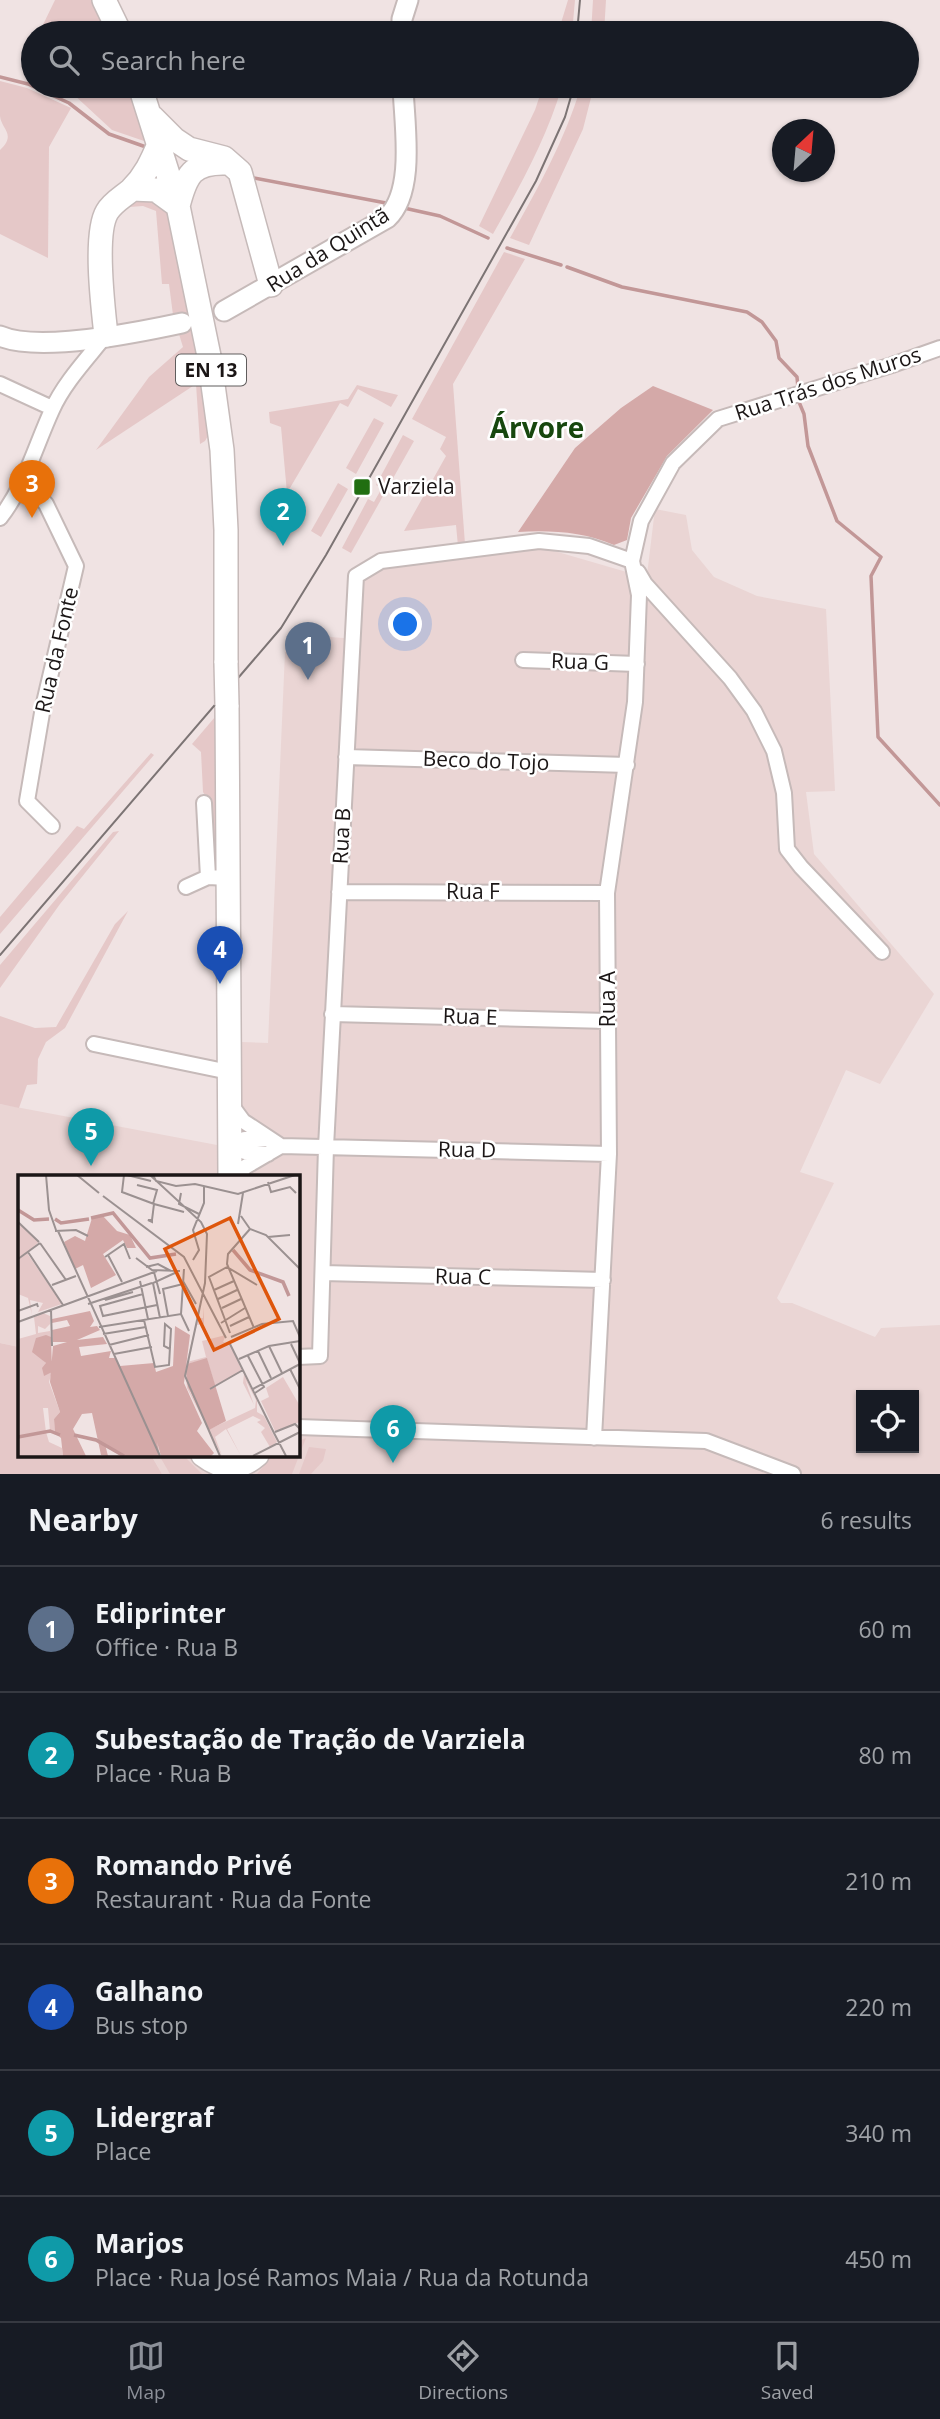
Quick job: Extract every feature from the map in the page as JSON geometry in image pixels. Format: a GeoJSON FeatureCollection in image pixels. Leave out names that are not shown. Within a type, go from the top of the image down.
{"type":"FeatureCollection","features":[{"type":"Feature","properties":{"kind":"main road"},"geometry":{"type":"LineString","coordinates":[[104,0],[114,21]]}},
{"type":"Feature","properties":{"kind":"main road","name":"EN 13"},"geometry":{"type":"LineString","coordinates":[[145,98],[178,206],[209,356],[222,450],[226,530],[227,705],[218,878],[229,1072],[230,1175]]}},
{"type":"Feature","properties":{"kind":"main road"},"geometry":{"type":"LineString","coordinates":[[152,116],[174,139],[190,149],[218,155],[240,172],[271,285]]}},
{"type":"Feature","properties":{"kind":"main road"},"geometry":{"type":"LineString","coordinates":[[106,335],[101,272],[103,222],[114,204],[148,171],[159,144]]}},
{"type":"Feature","properties":{"kind":"main road"},"geometry":{"type":"LineString","coordinates":[[132,189],[156,190],[178,206],[182,190],[193,170],[201,165],[231,163]]}},
{"type":"Feature","properties":{"kind":"main road"},"geometry":{"type":"LineString","coordinates":[[212,1464],[231,1466],[250,1463]]}},
{"type":"Feature","properties":{"kind":"street"},"geometry":{"type":"LineString","coordinates":[[402,21],[408,0]]}},
{"type":"Feature","properties":{"kind":"street","name":"Rua da Quintã"},"geometry":{"type":"LineString","coordinates":[[225,311],[387,218],[395,210],[403,193],[403,98]]}},
{"type":"Feature","properties":{"kind":"street"},"geometry":{"type":"LineString","coordinates":[[2,343],[48,342],[133,333],[182,323]]}},
{"type":"Feature","properties":{"kind":"street"},"geometry":{"type":"LineString","coordinates":[[2,511],[24,480],[52,408],[106,335]]}},
{"type":"Feature","properties":{"kind":"street","name":"Rua Trás dos Muros"},"geometry":{"type":"LineString","coordinates":[[632,561],[641,521],[673,463],[718,419],[940,348]]}},
{"type":"Feature","properties":{"kind":"street"},"geometry":{"type":"LineString","coordinates":[[0,384],[52,408]]}},
{"type":"Feature","properties":{"kind":"street","name":"Rua da Fonte"},"geometry":{"type":"LineString","coordinates":[[24,480],[46,504],[76,566],[43,707],[27,801],[52,826]]}},
{"type":"Feature","properties":{"kind":"street","name":"Rua B"},"geometry":{"type":"LineString","coordinates":[[299,1357],[320,1356],[332,1014],[356,576],[381,561],[539,541],[589,546],[632,561]]}},
{"type":"Feature","properties":{"kind":"street"},"geometry":{"type":"LineString","coordinates":[[632,561],[645,584],[730,678],[754,711],[774,751],[784,793],[787,849],[881,952]]}},
{"type":"Feature","properties":{"kind":"street","name":"Rua A"},"geometry":{"type":"LineString","coordinates":[[594,1438],[609,1154],[607,893],[635,702],[639,594],[632,561]]}},
{"type":"Feature","properties":{"kind":"street","name":"Rua G"},"geometry":{"type":"LineString","coordinates":[[523,660],[637,664]]}},
{"type":"Feature","properties":{"kind":"street","name":"Beco do Tojo"},"geometry":{"type":"LineString","coordinates":[[346,757],[627,765]]}},
{"type":"Feature","properties":{"kind":"street"},"geometry":{"type":"LineString","coordinates":[[186,887],[218,878],[204,803]]}},
{"type":"Feature","properties":{"kind":"street","name":"Rua F"},"geometry":{"type":"LineString","coordinates":[[339,892],[607,893]]}},
{"type":"Feature","properties":{"kind":"street","name":"Rua E"},"geometry":{"type":"LineString","coordinates":[[332,1014],[608,1021]]}},
{"type":"Feature","properties":{"kind":"street"},"geometry":{"type":"LineString","coordinates":[[94,1044],[229,1072]]}},
{"type":"Feature","properties":{"kind":"street"},"geometry":{"type":"LineString","coordinates":[[229,1103],[243,1121],[276,1142],[268,1154],[245,1167],[239,1175]]}},
{"type":"Feature","properties":{"kind":"street","name":"Rua D"},"geometry":{"type":"LineString","coordinates":[[230,1144],[245,1139],[326,1147],[609,1154]]}},
{"type":"Feature","properties":{"kind":"street"},"geometry":{"type":"LineString","coordinates":[[230,1144],[245,1152],[268,1154]]}},
{"type":"Feature","properties":{"kind":"street","name":"Rua C"},"geometry":{"type":"LineString","coordinates":[[323,1273],[603,1280]]}},
{"type":"Feature","properties":{"kind":"street"},"geometry":{"type":"LineString","coordinates":[[299,1427],[706,1441],[793,1474]]}},
{"type":"Feature","properties":{"kind":"shaded area"},"geometry":{"type":"Polygon","coordinates":[[[55,0],[93,0],[103,21],[45,21],[55,0]]]}},
{"type":"Feature","properties":{"kind":"shaded area"},"geometry":{"type":"Polygon","coordinates":[[[568,0],[575,0],[573,21],[562,21],[568,0]]]}},
{"type":"Feature","properties":{"kind":"shaded area"},"geometry":{"type":"Polygon","coordinates":[[[593,0],[606,0],[605,21],[592,21],[593,0]]]}},
{"type":"Feature","properties":{"kind":"shaded area"},"geometry":{"type":"Polygon","coordinates":[[[0,81],[21,86],[21,98],[49,98],[71,108],[49,147],[48,258],[0,234],[0,150],[8,136],[0,116],[0,81]]]}},
{"type":"Feature","properties":{"kind":"shaded area"},"geometry":{"type":"Polygon","coordinates":[[[77,98],[132,98],[147,142],[112,130],[77,98]]]}},
{"type":"Feature","properties":{"kind":"shaded area"},"geometry":{"type":"Polygon","coordinates":[[[539,98],[558,98],[541,143],[493,234],[479,226],[539,98]]]}},
{"type":"Feature","properties":{"kind":"shaded area"},"geometry":{"type":"Polygon","coordinates":[[[577,98],[591,98],[583,129],[529,245],[510,238],[541,182],[577,98]]]}},
{"type":"Feature","properties":{"kind":"shaded area"},"geometry":{"type":"Polygon","coordinates":[[[154,198],[169,213],[191,310],[209,434],[200,444],[196,384],[96,450],[149,377],[183,347],[173,315],[169,284],[162,284],[156,211],[143,206],[129,207],[134,201],[154,198]]]}},
{"type":"Feature","properties":{"kind":"shaded area"},"geometry":{"type":"Polygon","coordinates":[[[504,252],[525,259],[453,384],[465,544],[458,546],[456,525],[404,531],[446,456],[440,449],[446,437],[412,419],[504,252]]]}},
{"type":"Feature","properties":{"kind":"shaded area"},"geometry":{"type":"Polygon","coordinates":[[[357,385],[398,395],[391,407],[358,389],[348,407],[340,403],[287,493],[281,427],[270,423],[269,412],[348,399],[357,385]]]}},
{"type":"Feature","properties":{"kind":"shaded area"},"geometry":{"type":"Polygon","coordinates":[[[653,386],[713,410],[667,456],[631,518],[627,540],[614,545],[567,533],[518,532],[575,448],[621,408],[653,386]]]}},
{"type":"Feature","properties":{"kind":"shaded area"},"geometry":{"type":"Polygon","coordinates":[[[374,418],[384,423],[356,474],[346,468],[374,418]]]}},
{"type":"Feature","properties":{"kind":"shaded area"},"geometry":{"type":"Polygon","coordinates":[[[403,435],[414,441],[351,553],[342,548],[368,499],[374,502],[382,488],[376,485],[403,435]]]}},
{"type":"Feature","properties":{"kind":"shaded area"},"geometry":{"type":"Polygon","coordinates":[[[338,483],[348,489],[321,537],[311,531],[338,483]]]}},
{"type":"Feature","properties":{"kind":"shaded area"},"geometry":{"type":"Polygon","coordinates":[[[655,509],[686,515],[692,550],[714,577],[757,596],[826,609],[835,791],[806,792],[814,854],[934,994],[880,1084],[846,1070],[800,1172],[834,1183],[777,1298],[781,1303],[792,1303],[875,1337],[881,1328],[940,1325],[940,1474],[162,1474],[152,1456],[299,1456],[299,1175],[18,1175],[18,1347],[0,1343],[0,1104],[217,1145],[217,1105],[241,1106],[241,1042],[268,1043],[285,652],[316,636],[357,639],[359,592],[364,578],[378,568],[544,548],[630,573],[647,575],[655,509]]]}},
{"type":"Feature","properties":{"kind":"shaded area"},"geometry":{"type":"Polygon","coordinates":[[[215,717],[217,872],[211,866],[208,800],[203,792],[201,752],[192,744],[215,717]]]}},
{"type":"Feature","properties":{"kind":"shaded area"},"geometry":{"type":"Polygon","coordinates":[[[151,753],[154,755],[0,934],[0,917],[77,826],[84,829],[151,753]]]}},
{"type":"Feature","properties":{"kind":"shaded area"},"geometry":{"type":"Polygon","coordinates":[[[119,831],[60,904],[0,988],[0,965],[113,832],[119,831]]]}},
{"type":"Feature","properties":{"kind":"shaded area"},"geometry":{"type":"Polygon","coordinates":[[[128,911],[65,1028],[46,1042],[38,1059],[37,1084],[27,1085],[19,1108],[0,1104],[0,1016],[35,1028],[56,1027],[115,924],[128,911]]]}},
{"type":"Feature","properties":{"kind":"shaded area"},"geometry":{"type":"Polygon","coordinates":[[[0,1343],[18,1347],[18,1456],[152,1456],[162,1474],[0,1474],[0,1343]]]}},
{"type":"Feature","properties":{"kind":"shaded area"},"geometry":{"type":"Polygon","coordinates":[[[306,1438],[299,1456],[299,1441],[306,1438]]]}},
{"type":"Feature","properties":{"kind":"shaded area"},"geometry":{"type":"Polygon","coordinates":[[[309,1447],[326,1449],[323,1461],[311,1474],[299,1474],[309,1447]]]}},
{"type":"Feature","properties":{"kind":"shaded area"},"geometry":{"type":"Polygon","coordinates":[[[160,1456],[184,1456],[202,1474],[170,1474],[160,1456]]]}},
{"type":"Feature","properties":{"kind":"shaded area"},"geometry":{"type":"Polygon","coordinates":[[[272,1456],[299,1456],[292,1474],[257,1474],[272,1456]]]}},
{"type":"Feature","properties":{"kind":"waterway"},"geometry":{"type":"LineString","coordinates":[[0,77],[21,82]]}},
{"type":"Feature","properties":{"kind":"waterway"},"geometry":{"type":"LineString","coordinates":[[58,98],[69,103],[109,134],[146,147]]}},
{"type":"Feature","properties":{"kind":"waterway"},"geometry":{"type":"LineString","coordinates":[[254,178],[386,203]]}},
{"type":"Feature","properties":{"kind":"waterway"},"geometry":{"type":"LineString","coordinates":[[404,208],[440,216],[488,238]]}},
{"type":"Feature","properties":{"kind":"waterway"},"geometry":{"type":"LineString","coordinates":[[507,248],[561,265]]}},
{"type":"Feature","properties":{"kind":"waterway"},"geometry":{"type":"LineString","coordinates":[[567,267],[622,287],[747,312],[762,322],[776,341],[779,358],[797,377],[798,388]]}},
{"type":"Feature","properties":{"kind":"waterway"},"geometry":{"type":"LineString","coordinates":[[799,402],[804,414],[808,446],[837,521],[881,557],[871,576],[878,737],[940,805]]}},
{"type":"Feature","properties":{"kind":"tram line"},"geometry":{"type":"LineString","coordinates":[[578,21],[580,0]]}},
{"type":"Feature","properties":{"kind":"tram line"},"geometry":{"type":"LineString","coordinates":[[0,955],[281,628],[326,555],[536,181],[565,117],[571,98]]}},
{"type":"Feature","properties":{"kind":"place","name":"Varziela"},"geometry":{"type":"Point","coordinates":[362,487]}},
{"type":"Feature","properties":{"kind":"place","name":"Romando Privé"},"geometry":{"type":"Point","coordinates":[32,518]}},
{"type":"Feature","properties":{"kind":"place","name":"Subestação de Tração de Varziela"},"geometry":{"type":"Point","coordinates":[283,546]}},
{"type":"Feature","properties":{"kind":"place","name":"Ediprinter"},"geometry":{"type":"Point","coordinates":[308,680]}},
{"type":"Feature","properties":{"kind":"place","name":"Galhano"},"geometry":{"type":"Point","coordinates":[220,984]}},
{"type":"Feature","properties":{"kind":"place","name":"Lidergraf"},"geometry":{"type":"Point","coordinates":[91,1166]}},
{"type":"Feature","properties":{"kind":"place","name":"Marjos"},"geometry":{"type":"Point","coordinates":[393,1463]}},
{"type":"Feature","properties":{"kind":"district","name":"Árvore"},"geometry":{"type":"Point","coordinates":[537,428]}}]}
